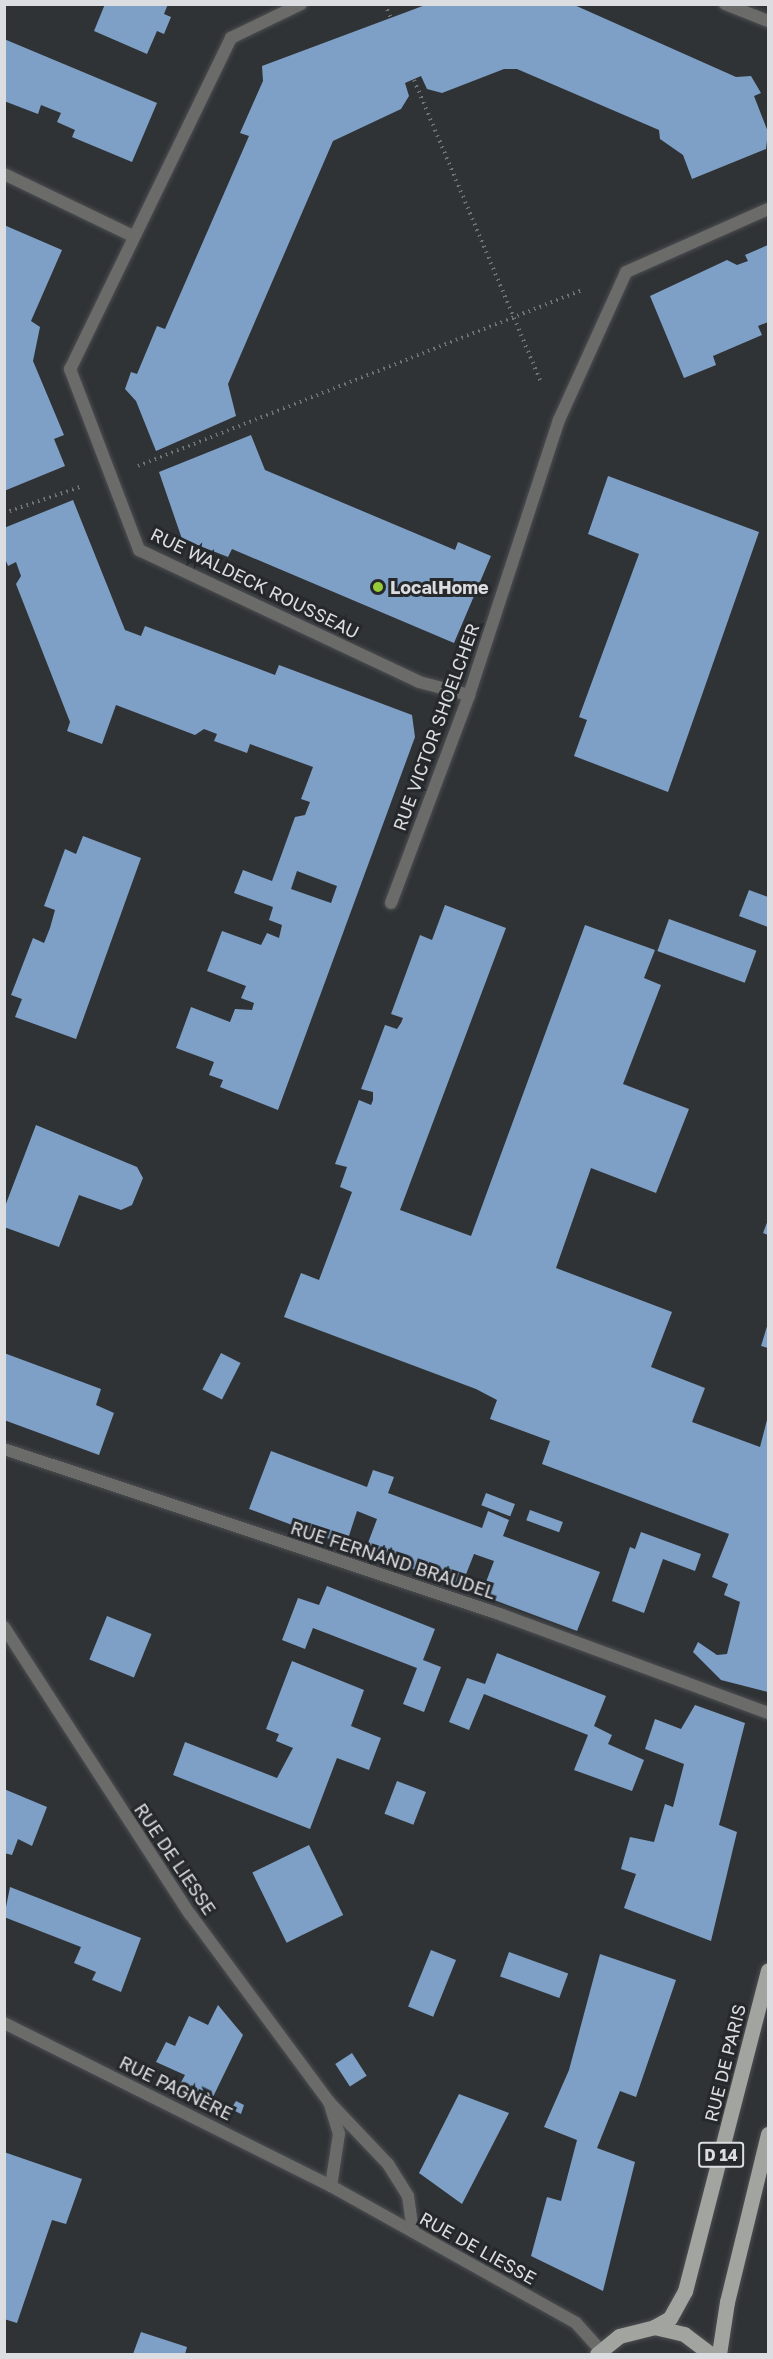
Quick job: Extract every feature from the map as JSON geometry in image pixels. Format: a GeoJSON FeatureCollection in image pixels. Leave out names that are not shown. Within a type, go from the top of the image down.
{"type":"FeatureCollection","features":[{"type":"Feature","properties":{"kind":"main road","name":"RUE DE PARIS"},"geometry":{"type":"LineString","coordinates":[[654,2327],[670,2318],[685,2291],[768,1971]]}},
{"type":"Feature","properties":{"kind":"main road","name":"D 14"},"geometry":{"type":"LineString","coordinates":[[719,2355],[768,2134]]}},
{"type":"Feature","properties":{"kind":"main road"},"geometry":{"type":"LineString","coordinates":[[599,2352],[631,2331],[654,2327],[684,2334],[711,2355]]}},
{"type":"Feature","properties":{"kind":"street","name":"RUE WALDECK ROUSSEAU"},"geometry":{"type":"LineString","coordinates":[[301,4],[231,38],[131,235],[70,369],[139,550],[419,682],[469,695]]}},
{"type":"Feature","properties":{"kind":"street"},"geometry":{"type":"LineString","coordinates":[[725,4],[768,21]]}},
{"type":"Feature","properties":{"kind":"street"},"geometry":{"type":"LineString","coordinates":[[4,174],[131,235]]}},
{"type":"Feature","properties":{"kind":"street"},"geometry":{"type":"LineString","coordinates":[[626,272],[768,209]]}},
{"type":"Feature","properties":{"kind":"street","name":"RUE VICTOR SHOELCHER"},"geometry":{"type":"LineString","coordinates":[[391,903],[469,695],[559,420],[626,272]]}},
{"type":"Feature","properties":{"kind":"street","name":"RUE FERNAND BRAUDEL"},"geometry":{"type":"LineString","coordinates":[[4,1449],[502,1615],[768,1713]]}},
{"type":"Feature","properties":{"kind":"street","name":"RUE DE LIESSE"},"geometry":{"type":"LineString","coordinates":[[4,1627],[190,1914],[329,2102]]}},
{"type":"Feature","properties":{"kind":"street","name":"RUE PAGNÈRE"},"geometry":{"type":"LineString","coordinates":[[4,2023],[331,2186]]}},
{"type":"Feature","properties":{"kind":"street"},"geometry":{"type":"LineString","coordinates":[[329,2102],[339,2134],[331,2186]]}},
{"type":"Feature","properties":{"kind":"street"},"geometry":{"type":"LineString","coordinates":[[329,2102],[388,2164],[408,2196],[413,2232]]}},
{"type":"Feature","properties":{"kind":"street","name":"RUE DE LIESSE"},"geometry":{"type":"LineString","coordinates":[[331,2186],[576,2323],[599,2352]]}},
{"type":"Feature","properties":{"kind":"path"},"geometry":{"type":"LineString","coordinates":[[385,4],[391,19]]}},
{"type":"Feature","properties":{"kind":"path"},"geometry":{"type":"LineString","coordinates":[[414,80],[513,319],[559,420]]}},
{"type":"Feature","properties":{"kind":"path"},"geometry":{"type":"LineString","coordinates":[[4,513],[111,477],[513,319],[626,272]]}},
{"type":"Feature","properties":{"kind":"building"},"geometry":{"type":"Polygon","coordinates":[[[105,4],[168,4],[164,14],[171,17],[164,34],[157,31],[147,54],[94,31],[105,4]]]}},
{"type":"Feature","properties":{"kind":"building"},"geometry":{"type":"Polygon","coordinates":[[[428,4],[572,4],[736,77],[751,76],[761,93],[754,96],[768,132],[766,149],[692,179],[683,155],[660,139],[659,130],[517,69],[504,69],[442,93],[427,89],[421,76],[405,83],[409,96],[401,109],[333,141],[228,384],[236,416],[156,451],[136,401],[125,389],[131,372],[137,374],[157,326],[165,329],[249,136],[240,133],[263,81],[262,66],[428,4]]]}},
{"type":"Feature","properties":{"kind":"building"},"geometry":{"type":"Polygon","coordinates":[[[4,39],[157,103],[132,162],[72,137],[75,130],[57,122],[61,113],[41,105],[38,114],[4,101],[4,39]]]}},
{"type":"Feature","properties":{"kind":"building"},"geometry":{"type":"Polygon","coordinates":[[[4,225],[62,250],[31,321],[40,327],[33,361],[64,435],[54,439],[65,466],[4,491],[4,225]]]}},
{"type":"Feature","properties":{"kind":"building"},"geometry":{"type":"Polygon","coordinates":[[[768,245],[768,322],[758,326],[762,335],[713,356],[716,365],[684,378],[650,296],[727,260],[737,265],[748,261],[745,255],[768,245]]]}},
{"type":"Feature","properties":{"kind":"building"},"geometry":{"type":"Polygon","coordinates":[[[251,435],[265,470],[455,550],[458,542],[491,556],[454,643],[232,549],[228,557],[182,539],[159,472],[251,435]]]}},
{"type":"Feature","properties":{"kind":"building"},"geometry":{"type":"Polygon","coordinates":[[[608,476],[759,532],[668,792],[574,756],[587,720],[579,717],[639,554],[588,534],[608,476]]]}},
{"type":"Feature","properties":{"kind":"building"},"geometry":{"type":"Polygon","coordinates":[[[73,500],[125,630],[141,636],[145,626],[275,675],[279,665],[412,715],[415,737],[278,1110],[220,1087],[223,1080],[209,1075],[214,1062],[176,1048],[191,1007],[230,1022],[235,1009],[252,1010],[254,1003],[241,998],[246,986],[207,971],[222,931],[261,945],[267,933],[279,938],[282,925],[269,920],[273,907],[234,893],[243,870],[272,881],[295,817],[305,815],[310,802],[301,799],[313,767],[250,744],[247,753],[214,741],[217,734],[204,729],[195,735],[116,705],[102,744],[67,731],[70,722],[16,584],[21,576],[16,562],[8,566],[4,556],[4,528],[73,500]],[[297,871],[291,889],[331,903],[337,886],[297,871]]]}},
{"type":"Feature","properties":{"kind":"building"},"geometry":{"type":"Polygon","coordinates":[[[83,836],[141,858],[76,1039],[15,1017],[22,999],[11,995],[33,938],[44,943],[50,928],[55,910],[44,906],[65,849],[76,854],[83,836]]]}},
{"type":"Feature","properties":{"kind":"building"},"geometry":{"type":"Polygon","coordinates":[[[749,890],[768,897],[768,927],[739,916],[749,890]]]}},
{"type":"Feature","properties":{"kind":"building"},"geometry":{"type":"Polygon","coordinates":[[[445,905],[506,928],[400,1210],[471,1236],[585,925],[655,950],[644,978],[661,985],[623,1084],[689,1109],[656,1193],[591,1168],[556,1268],[672,1312],[651,1367],[705,1388],[692,1422],[760,1447],[768,1416],[768,1692],[721,1680],[693,1652],[698,1642],[717,1655],[727,1654],[740,1602],[724,1595],[728,1584],[712,1577],[729,1534],[542,1464],[550,1441],[490,1419],[497,1400],[476,1389],[284,1317],[301,1273],[319,1280],[352,1192],[340,1187],[347,1167],[335,1164],[359,1100],[371,1105],[373,1100],[373,1092],[361,1089],[385,1025],[397,1029],[403,1018],[391,1014],[420,935],[432,940],[445,905]]]}},
{"type":"Feature","properties":{"kind":"building"},"geometry":{"type":"Polygon","coordinates":[[[669,919],[756,951],[745,983],[657,951],[669,919]]]}},
{"type":"Feature","properties":{"kind":"building"},"geometry":{"type":"Polygon","coordinates":[[[36,1125],[137,1167],[143,1178],[132,1205],[121,1210],[79,1195],[59,1247],[4,1227],[4,1209],[36,1125]]]}},
{"type":"Feature","properties":{"kind":"building"},"geometry":{"type":"Polygon","coordinates":[[[768,1220],[768,1235],[763,1233],[768,1220]]]}},
{"type":"Feature","properties":{"kind":"building"},"geometry":{"type":"Polygon","coordinates":[[[768,1323],[768,1348],[761,1346],[768,1323]]]}},
{"type":"Feature","properties":{"kind":"building"},"geometry":{"type":"Polygon","coordinates":[[[4,1353],[101,1389],[96,1405],[114,1413],[99,1455],[4,1420],[4,1353]]]}},
{"type":"Feature","properties":{"kind":"building"},"geometry":{"type":"Polygon","coordinates":[[[221,1353],[241,1363],[222,1400],[202,1390],[221,1353]]]}},
{"type":"Feature","properties":{"kind":"building"},"geometry":{"type":"Polygon","coordinates":[[[271,1451],[367,1487],[373,1470],[394,1477],[388,1493],[482,1528],[488,1511],[509,1520],[503,1536],[600,1572],[577,1631],[481,1595],[494,1561],[474,1554],[461,1587],[365,1551],[377,1519],[357,1511],[346,1545],[249,1509],[271,1451]]]}},
{"type":"Feature","properties":{"kind":"building"},"geometry":{"type":"Polygon","coordinates":[[[486,1493],[515,1504],[510,1516],[481,1505],[486,1493]]]}},
{"type":"Feature","properties":{"kind":"building"},"geometry":{"type":"Polygon","coordinates":[[[530,1510],[563,1522],[559,1532],[526,1520],[530,1510]]]}},
{"type":"Feature","properties":{"kind":"building"},"geometry":{"type":"Polygon","coordinates":[[[641,1532],[701,1554],[695,1571],[663,1559],[644,1613],[612,1601],[630,1547],[635,1549],[641,1532]]]}},
{"type":"Feature","properties":{"kind":"building"},"geometry":{"type":"Polygon","coordinates":[[[327,1586],[435,1629],[423,1660],[441,1667],[424,1712],[403,1704],[417,1668],[313,1628],[305,1649],[282,1640],[298,1598],[319,1605],[327,1586]]]}},
{"type":"Feature","properties":{"kind":"building"},"geometry":{"type":"Polygon","coordinates":[[[107,1616],[152,1634],[134,1678],[89,1660],[107,1616]]]}},
{"type":"Feature","properties":{"kind":"building"},"geometry":{"type":"Polygon","coordinates":[[[497,1653],[606,1696],[594,1726],[612,1735],[608,1744],[644,1760],[632,1791],[574,1770],[588,1735],[484,1694],[469,1730],[449,1722],[467,1678],[485,1684],[497,1653]]]}},
{"type":"Feature","properties":{"kind":"building"},"geometry":{"type":"Polygon","coordinates":[[[292,1661],[364,1690],[351,1726],[381,1738],[369,1770],[337,1758],[310,1829],[173,1775],[185,1742],[277,1778],[293,1748],[276,1741],[279,1734],[266,1729],[292,1661]]]}},
{"type":"Feature","properties":{"kind":"building"},"geometry":{"type":"Polygon","coordinates":[[[695,1705],[745,1723],[719,1825],[737,1832],[711,1941],[624,1908],[636,1874],[621,1869],[630,1837],[654,1842],[665,1804],[673,1807],[684,1764],[645,1749],[655,1719],[681,1729],[695,1705]]]}},
{"type":"Feature","properties":{"kind":"building"},"geometry":{"type":"Polygon","coordinates":[[[397,1781],[426,1792],[413,1825],[384,1814],[397,1781]]]}},
{"type":"Feature","properties":{"kind":"building"},"geometry":{"type":"Polygon","coordinates":[[[4,1789],[47,1807],[32,1846],[18,1839],[12,1855],[4,1853],[4,1789]]]}},
{"type":"Feature","properties":{"kind":"building"},"geometry":{"type":"Polygon","coordinates":[[[309,1845],[343,1915],[287,1943],[252,1873],[309,1845]]]}},
{"type":"Feature","properties":{"kind":"building"},"geometry":{"type":"Polygon","coordinates":[[[10,1887],[141,1938],[121,1992],[92,1980],[96,1972],[74,1963],[81,1947],[4,1917],[10,1887]]]}},
{"type":"Feature","properties":{"kind":"building"},"geometry":{"type":"Polygon","coordinates":[[[431,1950],[456,1960],[433,2017],[408,2007],[431,1950]]]}},
{"type":"Feature","properties":{"kind":"building"},"geometry":{"type":"Polygon","coordinates":[[[509,1952],[568,1974],[559,1998],[500,1976],[509,1952]]]}},
{"type":"Feature","properties":{"kind":"building"},"geometry":{"type":"Polygon","coordinates":[[[600,1954],[676,1980],[636,2097],[620,2091],[597,2148],[635,2162],[603,2291],[531,2256],[547,2197],[561,2201],[577,2140],[544,2127],[569,2070],[600,1954]]]}},
{"type":"Feature","properties":{"kind":"building"},"geometry":{"type":"Polygon","coordinates":[[[218,2005],[243,2035],[212,2099],[180,2084],[185,2075],[156,2062],[166,2042],[175,2046],[189,2016],[208,2025],[218,2005]]]}},
{"type":"Feature","properties":{"kind":"building"},"geometry":{"type":"Polygon","coordinates":[[[352,2053],[367,2076],[350,2087],[335,2064],[352,2053]]]}},
{"type":"Feature","properties":{"kind":"building"},"geometry":{"type":"Polygon","coordinates":[[[459,2094],[509,2113],[462,2204],[419,2173],[459,2094]]]}},
{"type":"Feature","properties":{"kind":"building"},"geometry":{"type":"Polygon","coordinates":[[[236,2101],[244,2105],[241,2114],[231,2109],[236,2101]]]}},
{"type":"Feature","properties":{"kind":"building"},"geometry":{"type":"Polygon","coordinates":[[[4,2152],[82,2179],[66,2224],[52,2220],[17,2323],[4,2319],[4,2152]]]}},
{"type":"Feature","properties":{"kind":"building"},"geometry":{"type":"Polygon","coordinates":[[[141,2332],[187,2347],[185,2354],[133,2354],[141,2332]]]}},
{"type":"Feature","properties":{"kind":"place","name":"LocalHome"},"geometry":{"type":"Point","coordinates":[378,587]}}]}
